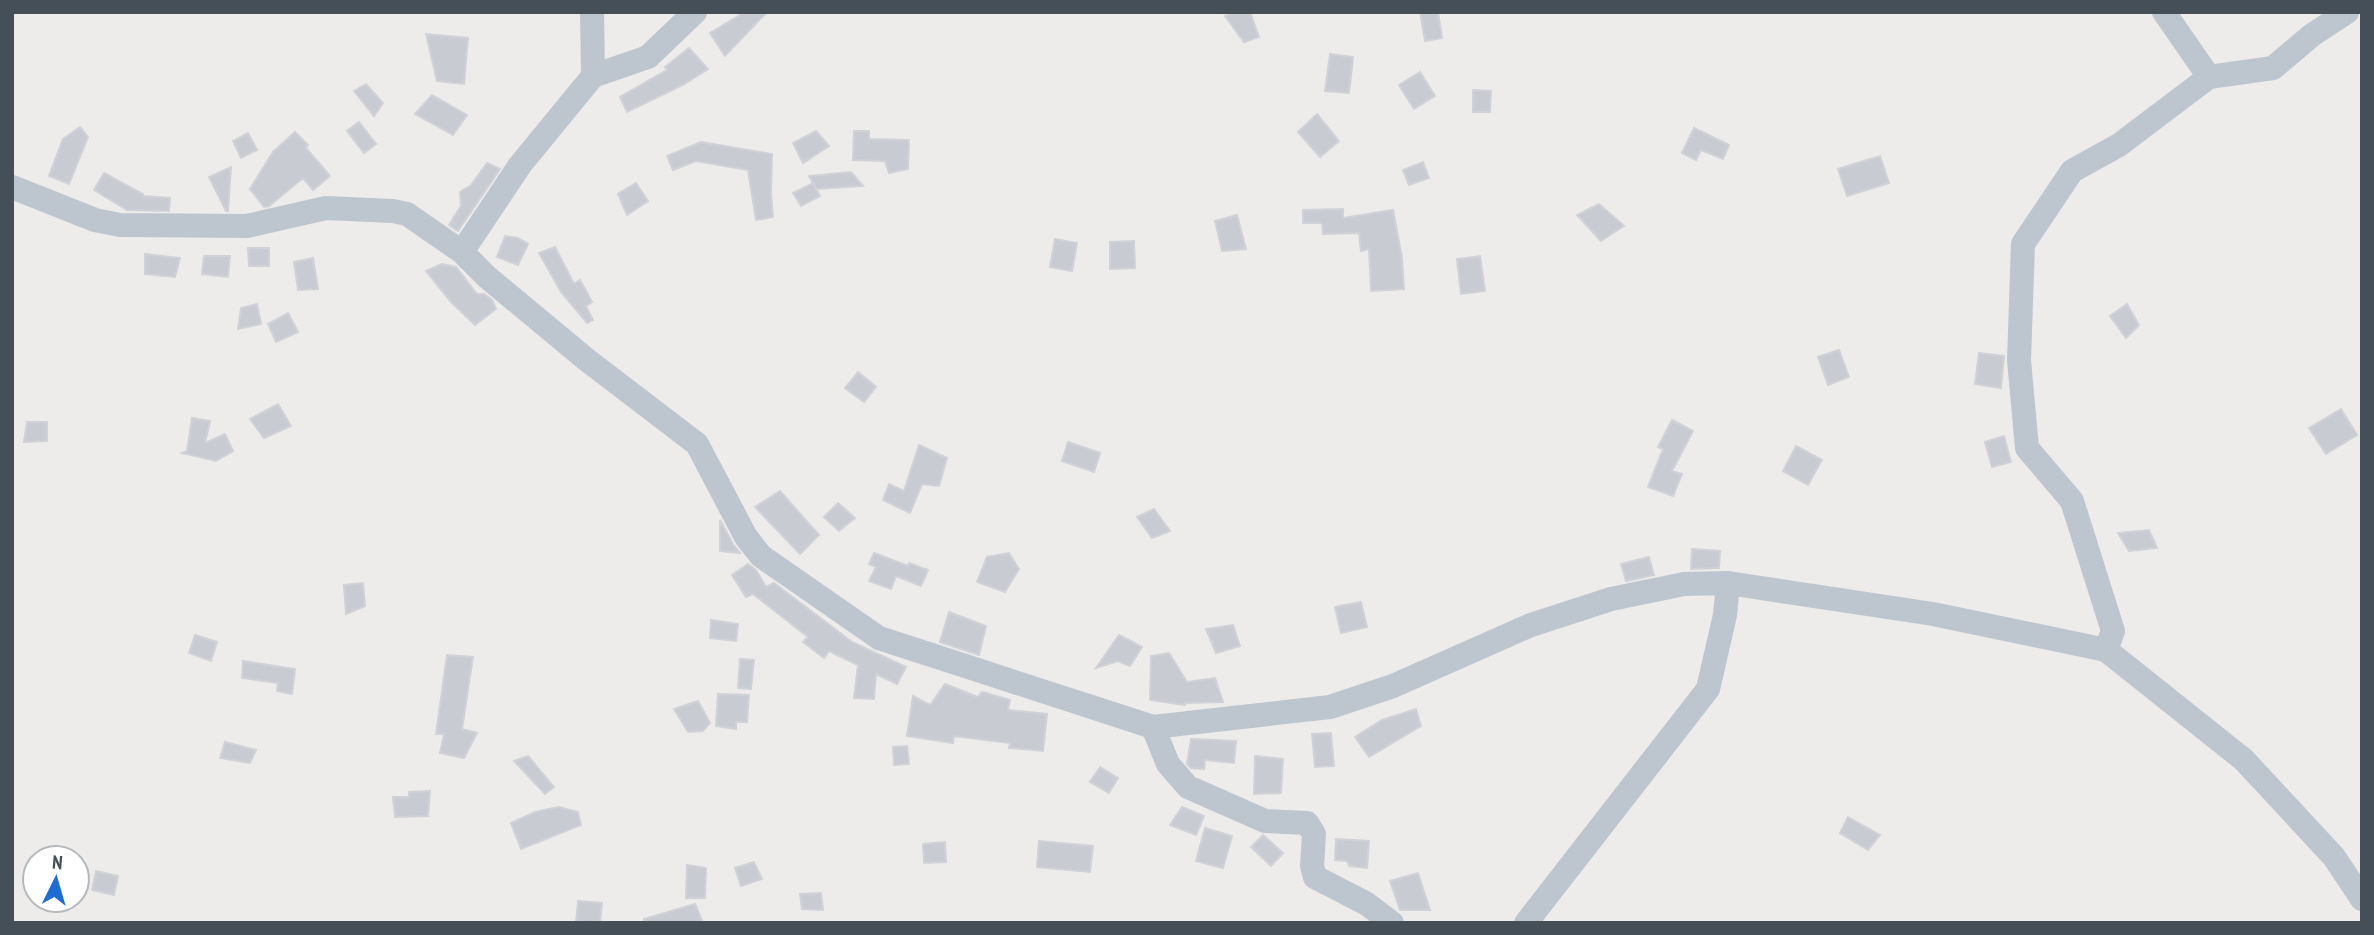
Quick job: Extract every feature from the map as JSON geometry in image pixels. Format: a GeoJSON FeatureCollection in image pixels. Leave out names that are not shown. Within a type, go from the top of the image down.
{"type":"FeatureCollection","features":[{"type":"Feature","properties":{"kind":"street"},"geometry":{"type":"LineString","coordinates":[[593,12],[593,76]]}},
{"type":"Feature","properties":{"kind":"street"},"geometry":{"type":"LineString","coordinates":[[462,252],[520,165],[593,76],[648,57],[695,12]]}},
{"type":"Feature","properties":{"kind":"street"},"geometry":{"type":"LineString","coordinates":[[2164,12],[2209,76]]}},
{"type":"Feature","properties":{"kind":"street"},"geometry":{"type":"LineString","coordinates":[[2106,650],[2113,631],[2072,501],[2027,448],[2019,360],[2023,244],[2072,171],[2119,145],[2209,76],[2273,68],[2312,35],[2347,12]]}},
{"type":"Feature","properties":{"kind":"street"},"geometry":{"type":"LineString","coordinates":[[12,187],[94,220],[120,225],[247,226],[326,208],[407,214],[462,252],[487,277],[587,360],[698,444],[746,537],[761,556],[879,638],[1153,727],[1330,707],[1393,686],[1531,625],[1611,599],[1684,584],[1728,583],[1933,614],[2106,650],[2244,760],[2334,857],[2362,899]]}},
{"type":"Feature","properties":{"kind":"street"},"geometry":{"type":"LineString","coordinates":[[1526,923],[1708,689],[1726,615],[1728,583]]}},
{"type":"Feature","properties":{"kind":"street"},"geometry":{"type":"LineString","coordinates":[[1153,727],[1168,764],[1188,787],[1265,821],[1307,823],[1314,834],[1311,866],[1315,877],[1367,904],[1392,923]]}},
{"type":"Feature","properties":{"kind":"building"},"geometry":{"type":"Polygon","coordinates":[[[745,12],[767,12],[725,56],[710,33],[745,12]]]}},
{"type":"Feature","properties":{"kind":"building"},"geometry":{"type":"Polygon","coordinates":[[[1235,12],[1250,12],[1259,37],[1244,42],[1225,16],[1235,12]]]}},
{"type":"Feature","properties":{"kind":"building"},"geometry":{"type":"Polygon","coordinates":[[[1420,12],[1438,12],[1442,38],[1425,41],[1420,12]]]}},
{"type":"Feature","properties":{"kind":"building"},"geometry":{"type":"Polygon","coordinates":[[[426,34],[468,38],[464,84],[437,81],[426,34]]]}},
{"type":"Feature","properties":{"kind":"building"},"geometry":{"type":"Polygon","coordinates":[[[689,48],[708,69],[683,85],[627,112],[620,97],[667,70],[665,67],[689,48]]]}},
{"type":"Feature","properties":{"kind":"building"},"geometry":{"type":"Polygon","coordinates":[[[1330,54],[1353,57],[1349,93],[1325,91],[1330,54]]]}},
{"type":"Feature","properties":{"kind":"building"},"geometry":{"type":"Polygon","coordinates":[[[1420,72],[1435,96],[1414,109],[1399,85],[1420,72]]]}},
{"type":"Feature","properties":{"kind":"building"},"geometry":{"type":"Polygon","coordinates":[[[366,84],[383,103],[374,116],[354,91],[366,84]]]}},
{"type":"Feature","properties":{"kind":"building"},"geometry":{"type":"Polygon","coordinates":[[[1473,90],[1491,91],[1490,112],[1473,112],[1473,90]]]}},
{"type":"Feature","properties":{"kind":"building"},"geometry":{"type":"Polygon","coordinates":[[[432,95],[467,115],[453,135],[415,114],[432,95]]]}},
{"type":"Feature","properties":{"kind":"building"},"geometry":{"type":"Polygon","coordinates":[[[1317,114],[1339,141],[1320,157],[1298,132],[1317,114]]]}},
{"type":"Feature","properties":{"kind":"building"},"geometry":{"type":"Polygon","coordinates":[[[359,122],[376,144],[364,153],[347,131],[359,122]]]}},
{"type":"Feature","properties":{"kind":"building"},"geometry":{"type":"Polygon","coordinates":[[[80,127],[88,137],[69,184],[49,176],[63,139],[80,127]]]}},
{"type":"Feature","properties":{"kind":"building"},"geometry":{"type":"Polygon","coordinates":[[[1694,128],[1729,145],[1723,159],[1701,150],[1696,160],[1682,153],[1694,128]]]}},
{"type":"Feature","properties":{"kind":"building"},"geometry":{"type":"Polygon","coordinates":[[[816,131],[829,146],[803,163],[793,143],[816,131]]]}},
{"type":"Feature","properties":{"kind":"building"},"geometry":{"type":"Polygon","coordinates":[[[854,131],[869,131],[869,139],[909,140],[908,169],[889,173],[885,161],[853,160],[854,131]]]}},
{"type":"Feature","properties":{"kind":"building"},"geometry":{"type":"Polygon","coordinates":[[[295,132],[330,176],[313,190],[303,178],[269,206],[264,207],[250,189],[273,152],[295,132]]]}},
{"type":"Feature","properties":{"kind":"building"},"geometry":{"type":"Polygon","coordinates":[[[248,133],[257,150],[241,158],[233,141],[248,133]]]}},
{"type":"Feature","properties":{"kind":"building"},"geometry":{"type":"Polygon","coordinates":[[[701,142],[772,154],[773,217],[756,220],[748,170],[696,161],[673,170],[667,156],[701,142]]]}},
{"type":"Feature","properties":{"kind":"building"},"geometry":{"type":"Polygon","coordinates":[[[1880,156],[1889,183],[1847,196],[1838,169],[1880,156]]]}},
{"type":"Feature","properties":{"kind":"building"},"geometry":{"type":"Polygon","coordinates":[[[1423,162],[1429,178],[1409,185],[1403,170],[1423,162]]]}},
{"type":"Feature","properties":{"kind":"building"},"geometry":{"type":"Polygon","coordinates":[[[487,163],[500,169],[458,231],[449,225],[461,206],[460,192],[471,185],[487,163]]]}},
{"type":"Feature","properties":{"kind":"building"},"geometry":{"type":"Polygon","coordinates":[[[231,167],[228,211],[226,211],[209,177],[231,167]]]}},
{"type":"Feature","properties":{"kind":"building"},"geometry":{"type":"Polygon","coordinates":[[[851,172],[863,186],[816,189],[809,176],[851,172]]]}},
{"type":"Feature","properties":{"kind":"building"},"geometry":{"type":"Polygon","coordinates":[[[104,173],[143,196],[170,198],[169,211],[127,210],[94,190],[104,173]]]}},
{"type":"Feature","properties":{"kind":"building"},"geometry":{"type":"Polygon","coordinates":[[[636,183],[648,201],[627,215],[618,194],[636,183]]]}},
{"type":"Feature","properties":{"kind":"building"},"geometry":{"type":"Polygon","coordinates":[[[813,183],[820,196],[801,206],[793,193],[813,183]]]}},
{"type":"Feature","properties":{"kind":"building"},"geometry":{"type":"Polygon","coordinates":[[[1599,204],[1624,226],[1601,241],[1577,215],[1599,204]]]}},
{"type":"Feature","properties":{"kind":"building"},"geometry":{"type":"Polygon","coordinates":[[[1343,209],[1343,218],[1393,210],[1402,258],[1404,289],[1371,291],[1369,249],[1361,251],[1359,233],[1323,234],[1322,223],[1303,223],[1303,210],[1343,209]]]}},
{"type":"Feature","properties":{"kind":"building"},"geometry":{"type":"Polygon","coordinates":[[[1237,215],[1246,249],[1222,251],[1215,221],[1237,215]]]}},
{"type":"Feature","properties":{"kind":"building"},"geometry":{"type":"Polygon","coordinates":[[[505,236],[518,238],[528,244],[518,265],[497,257],[505,236]]]}},
{"type":"Feature","properties":{"kind":"building"},"geometry":{"type":"Polygon","coordinates":[[[1055,239],[1077,243],[1072,271],[1050,267],[1055,239]]]}},
{"type":"Feature","properties":{"kind":"building"},"geometry":{"type":"Polygon","coordinates":[[[1134,241],[1135,268],[1110,269],[1110,242],[1134,241]]]}},
{"type":"Feature","properties":{"kind":"building"},"geometry":{"type":"Polygon","coordinates":[[[555,247],[574,284],[580,280],[592,302],[586,306],[593,320],[587,323],[561,292],[539,253],[555,247]]]}},
{"type":"Feature","properties":{"kind":"building"},"geometry":{"type":"Polygon","coordinates":[[[248,248],[269,248],[269,266],[249,266],[248,248]]]}},
{"type":"Feature","properties":{"kind":"building"},"geometry":{"type":"Polygon","coordinates":[[[145,254],[180,258],[175,277],[145,274],[145,254]]]}},
{"type":"Feature","properties":{"kind":"building"},"geometry":{"type":"Polygon","coordinates":[[[204,256],[230,256],[228,277],[202,274],[204,256]]]}},
{"type":"Feature","properties":{"kind":"building"},"geometry":{"type":"Polygon","coordinates":[[[1480,256],[1485,291],[1461,294],[1457,259],[1480,256]]]}},
{"type":"Feature","properties":{"kind":"building"},"geometry":{"type":"Polygon","coordinates":[[[313,258],[318,289],[298,290],[294,262],[313,258]]]}},
{"type":"Feature","properties":{"kind":"building"},"geometry":{"type":"Polygon","coordinates":[[[442,264],[456,267],[477,294],[484,294],[492,300],[496,309],[475,325],[451,302],[426,271],[442,264]]]}},
{"type":"Feature","properties":{"kind":"building"},"geometry":{"type":"Polygon","coordinates":[[[257,304],[261,324],[238,329],[241,308],[257,304]]]}},
{"type":"Feature","properties":{"kind":"building"},"geometry":{"type":"Polygon","coordinates":[[[2127,304],[2139,325],[2126,338],[2110,316],[2127,304]]]}},
{"type":"Feature","properties":{"kind":"building"},"geometry":{"type":"Polygon","coordinates":[[[288,313],[298,332],[276,342],[268,324],[288,313]]]}},
{"type":"Feature","properties":{"kind":"building"},"geometry":{"type":"Polygon","coordinates":[[[1839,350],[1849,377],[1828,385],[1818,357],[1839,350]]]}},
{"type":"Feature","properties":{"kind":"building"},"geometry":{"type":"Polygon","coordinates":[[[1979,353],[2004,356],[2001,388],[1975,384],[1979,353]]]}},
{"type":"Feature","properties":{"kind":"building"},"geometry":{"type":"Polygon","coordinates":[[[858,372],[876,387],[864,402],[845,388],[858,372]]]}},
{"type":"Feature","properties":{"kind":"building"},"geometry":{"type":"Polygon","coordinates":[[[278,404],[291,426],[264,438],[250,419],[278,404]]]}},
{"type":"Feature","properties":{"kind":"building"},"geometry":{"type":"Polygon","coordinates":[[[2341,409],[2357,435],[2326,454],[2309,428],[2341,409]]]}},
{"type":"Feature","properties":{"kind":"building"},"geometry":{"type":"Polygon","coordinates":[[[192,418],[210,421],[205,443],[225,434],[233,451],[216,461],[182,453],[187,451],[192,418]]]}},
{"type":"Feature","properties":{"kind":"building"},"geometry":{"type":"Polygon","coordinates":[[[1672,420],[1693,431],[1672,471],[1682,474],[1673,496],[1648,487],[1663,449],[1658,447],[1672,420]]]}},
{"type":"Feature","properties":{"kind":"building"},"geometry":{"type":"Polygon","coordinates":[[[27,422],[47,422],[47,441],[24,442],[27,422]]]}},
{"type":"Feature","properties":{"kind":"building"},"geometry":{"type":"Polygon","coordinates":[[[2004,436],[2011,462],[1992,467],[1985,442],[2004,436]]]}},
{"type":"Feature","properties":{"kind":"building"},"geometry":{"type":"Polygon","coordinates":[[[1068,442],[1100,453],[1094,472],[1062,461],[1068,442]]]}},
{"type":"Feature","properties":{"kind":"building"},"geometry":{"type":"Polygon","coordinates":[[[919,445],[947,458],[939,486],[922,484],[910,513],[883,500],[889,484],[904,491],[919,445]]]}},
{"type":"Feature","properties":{"kind":"building"},"geometry":{"type":"Polygon","coordinates":[[[1796,446],[1822,460],[1808,485],[1783,471],[1796,446]]]}},
{"type":"Feature","properties":{"kind":"building"},"geometry":{"type":"Polygon","coordinates":[[[780,491],[819,535],[800,554],[755,507],[780,491]]]}},
{"type":"Feature","properties":{"kind":"building"},"geometry":{"type":"Polygon","coordinates":[[[838,503],[855,518],[839,531],[824,517],[838,503]]]}},
{"type":"Feature","properties":{"kind":"building"},"geometry":{"type":"Polygon","coordinates":[[[1154,509],[1170,531],[1152,538],[1137,517],[1154,509]]]}},
{"type":"Feature","properties":{"kind":"building"},"geometry":{"type":"Polygon","coordinates":[[[720,520],[733,544],[740,553],[720,551],[720,520]]]}},
{"type":"Feature","properties":{"kind":"building"},"geometry":{"type":"Polygon","coordinates":[[[2149,530],[2157,548],[2129,551],[2118,533],[2149,530]]]}},
{"type":"Feature","properties":{"kind":"building"},"geometry":{"type":"Polygon","coordinates":[[[1692,549],[1720,551],[1719,568],[1691,569],[1692,549]]]}},
{"type":"Feature","properties":{"kind":"building"},"geometry":{"type":"Polygon","coordinates":[[[874,553],[908,566],[909,563],[928,570],[921,586],[896,576],[891,589],[869,581],[876,567],[869,564],[874,553]]]}},
{"type":"Feature","properties":{"kind":"building"},"geometry":{"type":"Polygon","coordinates":[[[1009,553],[1019,569],[1005,592],[977,582],[987,557],[1009,553]]]}},
{"type":"Feature","properties":{"kind":"building"},"geometry":{"type":"Polygon","coordinates":[[[1649,557],[1654,575],[1626,581],[1621,564],[1649,557]]]}},
{"type":"Feature","properties":{"kind":"building"},"geometry":{"type":"Polygon","coordinates":[[[748,564],[756,570],[766,587],[774,583],[852,642],[906,667],[897,684],[876,674],[874,699],[854,698],[858,665],[829,651],[824,658],[803,642],[808,637],[753,594],[746,597],[732,575],[748,564]]]}},
{"type":"Feature","properties":{"kind":"building"},"geometry":{"type":"Polygon","coordinates":[[[363,583],[365,606],[346,614],[344,585],[363,583]]]}},
{"type":"Feature","properties":{"kind":"building"},"geometry":{"type":"Polygon","coordinates":[[[1361,602],[1367,627],[1341,633],[1335,607],[1361,602]]]}},
{"type":"Feature","properties":{"kind":"building"},"geometry":{"type":"Polygon","coordinates":[[[949,612],[986,626],[979,655],[940,642],[949,612]]]}},
{"type":"Feature","properties":{"kind":"building"},"geometry":{"type":"Polygon","coordinates":[[[711,620],[738,624],[736,641],[710,638],[711,620]]]}},
{"type":"Feature","properties":{"kind":"building"},"geometry":{"type":"Polygon","coordinates":[[[1233,625],[1240,646],[1216,653],[1206,629],[1233,625]]]}},
{"type":"Feature","properties":{"kind":"building"},"geometry":{"type":"Polygon","coordinates":[[[195,635],[217,642],[211,661],[189,653],[195,635]]]}},
{"type":"Feature","properties":{"kind":"building"},"geometry":{"type":"Polygon","coordinates":[[[1119,635],[1142,647],[1130,666],[1118,661],[1096,668],[1119,635]]]}},
{"type":"Feature","properties":{"kind":"building"},"geometry":{"type":"Polygon","coordinates":[[[1169,653],[1187,682],[1215,678],[1223,702],[1185,705],[1150,700],[1151,656],[1169,653]]]}},
{"type":"Feature","properties":{"kind":"building"},"geometry":{"type":"Polygon","coordinates":[[[447,655],[473,657],[462,729],[477,733],[464,758],[440,753],[444,734],[436,734],[447,655]]]}},
{"type":"Feature","properties":{"kind":"building"},"geometry":{"type":"Polygon","coordinates":[[[740,659],[754,660],[751,689],[738,688],[740,659]]]}},
{"type":"Feature","properties":{"kind":"building"},"geometry":{"type":"Polygon","coordinates":[[[243,661],[295,669],[292,694],[277,691],[278,683],[242,678],[243,661]]]}},
{"type":"Feature","properties":{"kind":"building"},"geometry":{"type":"Polygon","coordinates":[[[945,684],[978,697],[982,692],[1010,700],[1008,710],[1047,714],[1043,751],[1009,748],[1010,743],[954,736],[953,743],[907,736],[913,696],[930,705],[945,684]]]}},
{"type":"Feature","properties":{"kind":"building"},"geometry":{"type":"Polygon","coordinates":[[[718,694],[749,695],[747,722],[736,722],[736,729],[716,726],[718,694]]]}},
{"type":"Feature","properties":{"kind":"building"},"geometry":{"type":"Polygon","coordinates":[[[698,701],[710,723],[703,731],[688,732],[674,709],[698,701]]]}},
{"type":"Feature","properties":{"kind":"building"},"geometry":{"type":"Polygon","coordinates":[[[1416,709],[1421,726],[1369,757],[1355,737],[1382,720],[1416,709]]]}},
{"type":"Feature","properties":{"kind":"building"},"geometry":{"type":"Polygon","coordinates":[[[1331,733],[1334,766],[1315,767],[1312,734],[1331,733]]]}},
{"type":"Feature","properties":{"kind":"building"},"geometry":{"type":"Polygon","coordinates":[[[1191,739],[1236,741],[1234,763],[1205,760],[1204,769],[1191,768],[1187,764],[1191,739]]]}},
{"type":"Feature","properties":{"kind":"building"},"geometry":{"type":"Polygon","coordinates":[[[225,742],[256,750],[250,763],[220,758],[225,742]]]}},
{"type":"Feature","properties":{"kind":"building"},"geometry":{"type":"Polygon","coordinates":[[[907,746],[909,764],[894,765],[893,747],[907,746]]]}},
{"type":"Feature","properties":{"kind":"building"},"geometry":{"type":"Polygon","coordinates":[[[528,756],[554,787],[545,794],[514,761],[528,756]]]}},
{"type":"Feature","properties":{"kind":"building"},"geometry":{"type":"Polygon","coordinates":[[[1255,756],[1283,759],[1281,793],[1254,794],[1255,756]]]}},
{"type":"Feature","properties":{"kind":"building"},"geometry":{"type":"Polygon","coordinates":[[[1100,767],[1118,778],[1109,793],[1090,782],[1100,767]]]}},
{"type":"Feature","properties":{"kind":"building"},"geometry":{"type":"Polygon","coordinates":[[[430,791],[428,816],[395,817],[393,797],[409,797],[409,792],[430,791]]]}},
{"type":"Feature","properties":{"kind":"building"},"geometry":{"type":"Polygon","coordinates":[[[559,807],[578,812],[581,825],[521,849],[511,823],[535,812],[559,807]]]}},
{"type":"Feature","properties":{"kind":"building"},"geometry":{"type":"Polygon","coordinates":[[[1182,807],[1204,816],[1196,835],[1170,825],[1182,807]]]}},
{"type":"Feature","properties":{"kind":"building"},"geometry":{"type":"Polygon","coordinates":[[[1848,817],[1880,835],[1868,850],[1840,833],[1848,817]]]}},
{"type":"Feature","properties":{"kind":"building"},"geometry":{"type":"Polygon","coordinates":[[[1205,828],[1232,836],[1223,868],[1196,861],[1205,828]]]}},
{"type":"Feature","properties":{"kind":"building"},"geometry":{"type":"Polygon","coordinates":[[[1263,835],[1283,853],[1271,866],[1251,847],[1263,835]]]}},
{"type":"Feature","properties":{"kind":"building"},"geometry":{"type":"Polygon","coordinates":[[[1336,839],[1369,841],[1367,868],[1349,866],[1347,861],[1335,860],[1336,839]]]}},
{"type":"Feature","properties":{"kind":"building"},"geometry":{"type":"Polygon","coordinates":[[[1039,841],[1093,846],[1090,872],[1037,867],[1039,841]]]}},
{"type":"Feature","properties":{"kind":"building"},"geometry":{"type":"Polygon","coordinates":[[[945,842],[946,862],[924,863],[923,844],[945,842]]]}},
{"type":"Feature","properties":{"kind":"building"},"geometry":{"type":"Polygon","coordinates":[[[754,862],[762,879],[741,886],[735,868],[754,862]]]}},
{"type":"Feature","properties":{"kind":"building"},"geometry":{"type":"Polygon","coordinates":[[[687,865],[706,868],[705,898],[686,898],[687,865]]]}},
{"type":"Feature","properties":{"kind":"building"},"geometry":{"type":"Polygon","coordinates":[[[96,871],[118,876],[114,895],[92,890],[96,871]]]}},
{"type":"Feature","properties":{"kind":"building"},"geometry":{"type":"Polygon","coordinates":[[[1418,873],[1430,910],[1400,910],[1390,881],[1418,873]]]}},
{"type":"Feature","properties":{"kind":"building"},"geometry":{"type":"Polygon","coordinates":[[[821,893],[823,910],[802,909],[800,894],[821,893]]]}},
{"type":"Feature","properties":{"kind":"building"},"geometry":{"type":"Polygon","coordinates":[[[578,901],[602,903],[600,923],[576,923],[578,901]]]}},
{"type":"Feature","properties":{"kind":"building"},"geometry":{"type":"Polygon","coordinates":[[[695,904],[703,923],[644,923],[644,919],[695,904]]]}}]}
